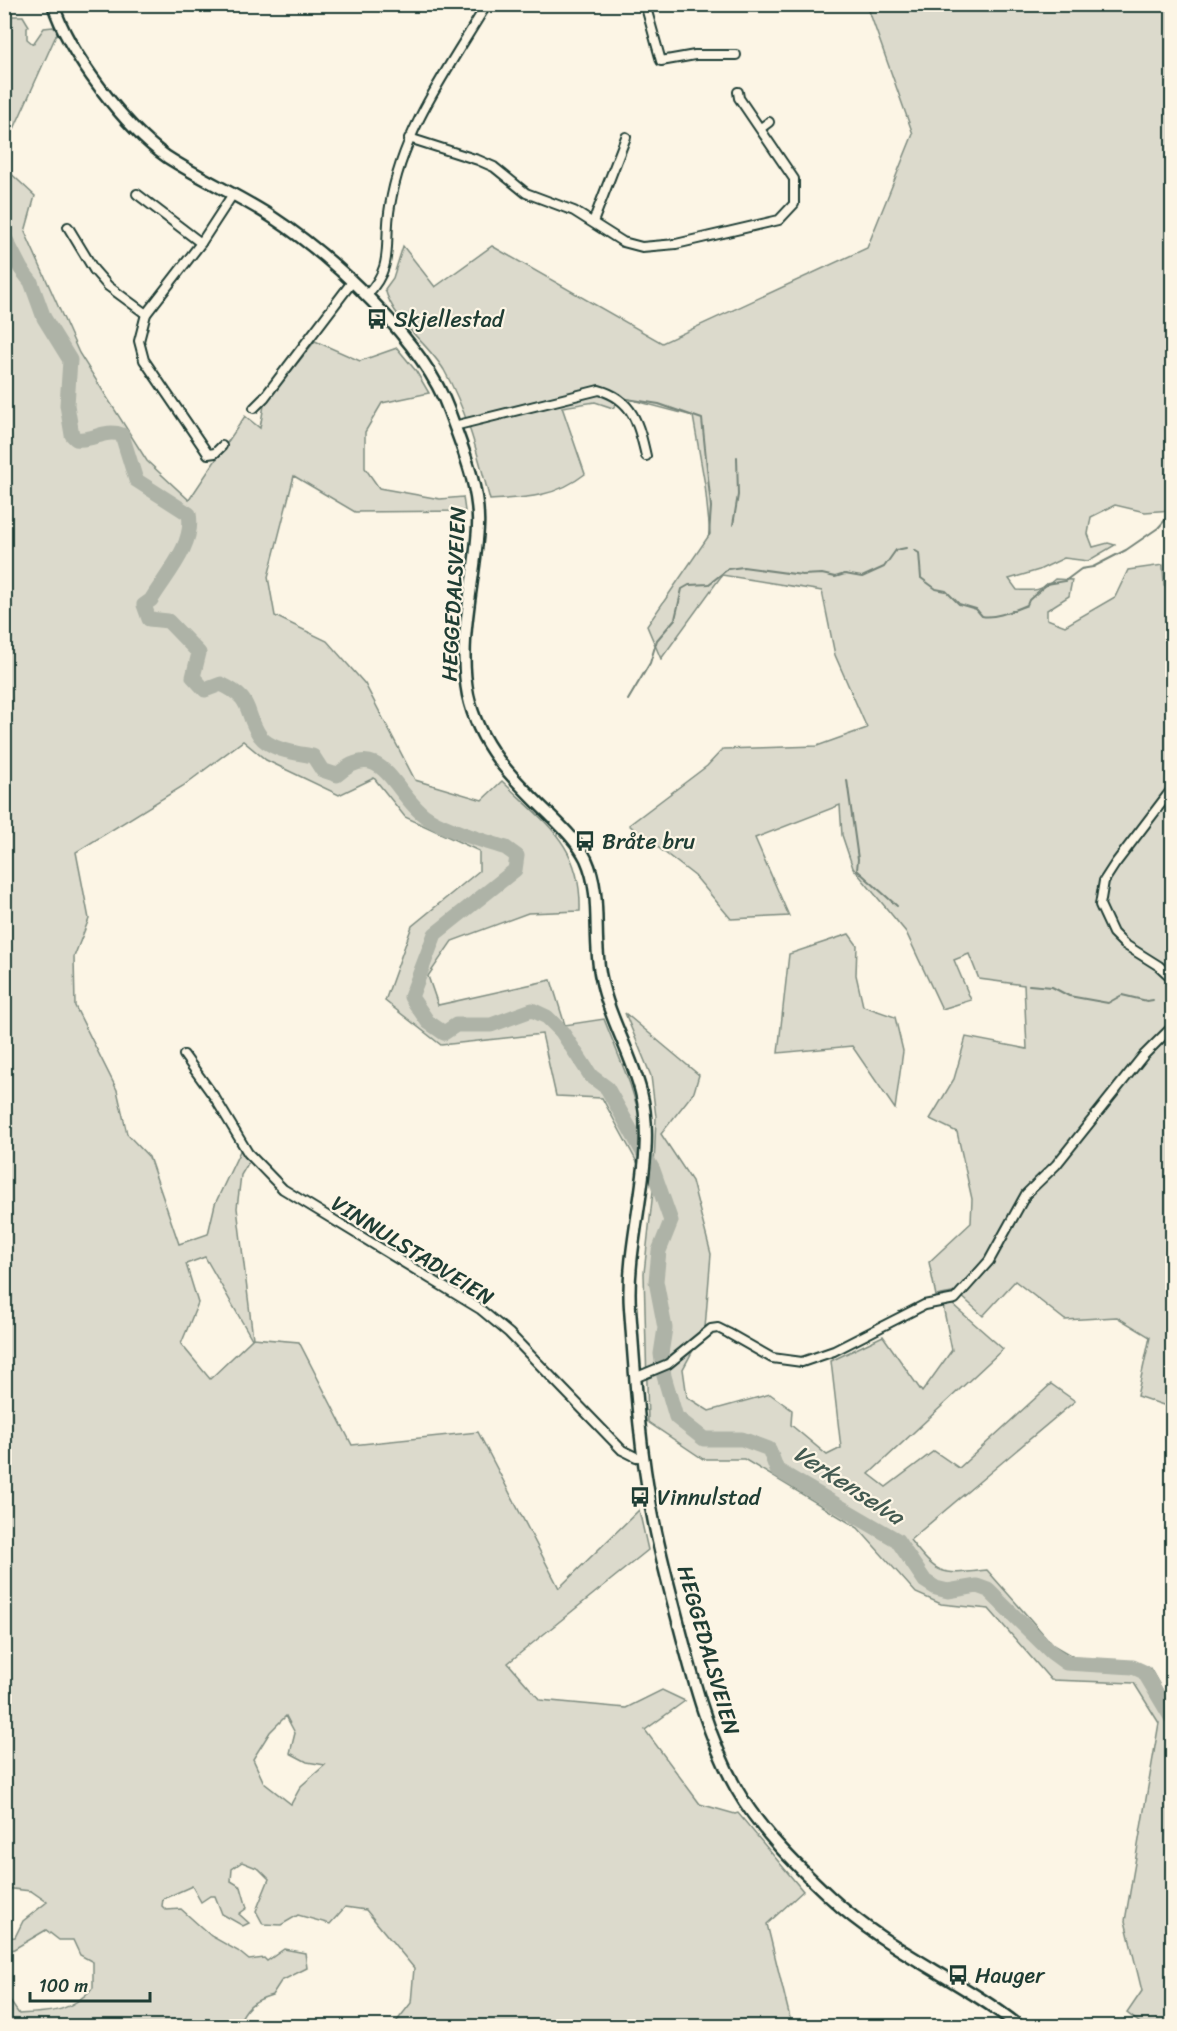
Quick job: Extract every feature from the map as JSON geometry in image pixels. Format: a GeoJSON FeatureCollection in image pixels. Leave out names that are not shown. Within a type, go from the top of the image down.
{"type":"FeatureCollection","features":[{"type":"Feature","properties":{"kind":"main road","name":"HEGGEDALSVEIEN"},"geometry":{"type":"LineString","coordinates":[[53,4],[61,29],[78,57],[141,135],[177,163],[233,194],[291,231],[351,282],[425,364],[448,406],[471,477],[478,511],[466,654],[469,696],[483,738],[499,763],[574,840],[590,868],[595,894],[598,967],[611,1016],[642,1095],[644,1149],[629,1276],[644,1457],[654,1526],[696,1688],[722,1758],[747,1806],[806,1873],[849,1913],[1019,2026]]}},
{"type":"Feature","properties":{"kind":"street"},"geometry":{"type":"LineString","coordinates":[[366,296],[378,284],[385,270],[389,208],[394,183],[409,138],[432,94],[487,4]]}},
{"type":"Feature","properties":{"kind":"street"},"geometry":{"type":"LineString","coordinates":[[645,4],[661,61],[695,55],[736,55]]}},
{"type":"Feature","properties":{"kind":"street"},"geometry":{"type":"LineString","coordinates":[[409,138],[494,167],[526,193],[573,211],[623,242],[653,247],[676,244],[779,220],[794,204],[794,179],[739,98],[738,92]]}},
{"type":"Feature","properties":{"kind":"street"},"geometry":{"type":"LineString","coordinates":[[761,128],[769,122]]}},
{"type":"Feature","properties":{"kind":"street"},"geometry":{"type":"LineString","coordinates":[[593,222],[626,137]]}},
{"type":"Feature","properties":{"kind":"street"},"geometry":{"type":"LineString","coordinates":[[137,194],[201,243]]}},
{"type":"Feature","properties":{"kind":"street"},"geometry":{"type":"LineString","coordinates":[[222,446],[215,453],[208,454],[144,360],[139,341],[146,314],[201,243],[233,194]]}},
{"type":"Feature","properties":{"kind":"street"},"geometry":{"type":"LineString","coordinates":[[68,226],[94,270],[108,286],[146,314]]}},
{"type":"Feature","properties":{"kind":"street"},"geometry":{"type":"LineString","coordinates":[[254,408],[264,398],[351,282]]}},
{"type":"Feature","properties":{"kind":"street"},"geometry":{"type":"LineString","coordinates":[[454,426],[599,390],[624,402],[631,410],[638,423],[646,456]]}},
{"type":"Feature","properties":{"kind":"street"},"geometry":{"type":"LineString","coordinates":[[1173,789],[1115,864],[1104,882],[1100,905],[1113,933],[1124,944],[1159,966],[1173,978]]}},
{"type":"Feature","properties":{"kind":"street"},"geometry":{"type":"LineString","coordinates":[[637,1377],[668,1364],[704,1333],[718,1328],[772,1358],[802,1362],[834,1351],[924,1305],[955,1299],[989,1261],[1026,1194],[1056,1165],[1143,1056],[1173,1027]]}},
{"type":"Feature","properties":{"kind":"street","name":"VINNULSTADVEIEN"},"geometry":{"type":"LineString","coordinates":[[184,1055],[215,1098],[248,1153],[283,1189],[480,1309],[509,1334],[622,1450],[636,1457],[644,1457]]}},
{"type":"Feature","properties":{"kind":"shaded area"},"geometry":{"type":"Polygon","coordinates":[[[867,5],[1172,5],[1172,510],[1145,512],[1115,505],[1091,517],[1088,534],[1093,547],[1108,543],[1115,545],[1088,561],[1064,558],[1039,570],[1009,579],[1017,590],[1042,588],[1055,579],[1072,580],[1069,596],[1047,610],[1047,619],[1065,626],[1115,597],[1128,570],[1163,565],[1164,586],[1172,589],[1172,1408],[1137,1396],[1150,1337],[1117,1317],[1065,1320],[1015,1281],[983,1316],[957,1292],[936,1296],[929,1262],[971,1223],[972,1199],[957,1132],[930,1119],[954,1079],[966,1037],[1027,1049],[1024,985],[979,979],[969,954],[954,960],[971,1000],[942,1009],[906,932],[853,868],[842,835],[840,805],[755,838],[789,916],[731,919],[695,876],[629,825],[707,766],[723,749],[817,746],[867,728],[835,655],[822,591],[722,575],[661,659],[647,626],[710,534],[705,485],[693,416],[621,397],[613,408],[595,402],[562,407],[585,474],[552,492],[528,497],[490,500],[471,433],[452,386],[437,360],[396,312],[385,289],[393,278],[403,246],[435,287],[492,246],[662,343],[867,248],[913,134],[867,5]]]}},
{"type":"Feature","properties":{"kind":"shaded area"},"geometry":{"type":"Polygon","coordinates":[[[4,16],[23,16],[29,26],[27,39],[33,44],[44,28],[53,27],[58,31],[5,149],[4,16]]]}},
{"type":"Feature","properties":{"kind":"shaded area"},"geometry":{"type":"Polygon","coordinates":[[[4,167],[35,196],[25,232],[79,353],[147,461],[189,500],[245,416],[260,428],[264,405],[315,341],[360,361],[397,348],[416,371],[429,393],[382,403],[365,432],[365,468],[379,488],[440,499],[463,497],[465,511],[355,512],[294,476],[268,577],[275,616],[327,641],[365,684],[415,780],[482,800],[502,781],[546,823],[568,852],[579,888],[580,911],[528,913],[452,941],[428,976],[438,1005],[551,980],[565,1025],[604,1019],[639,1113],[638,1164],[602,1098],[556,1096],[542,1034],[441,1045],[385,1001],[412,926],[479,871],[479,851],[405,817],[374,778],[339,795],[266,760],[243,741],[183,786],[76,852],[89,919],[74,957],[75,1006],[117,1090],[127,1134],[149,1157],[179,1244],[208,1234],[215,1204],[241,1149],[250,1160],[241,1175],[237,1208],[253,1338],[299,1342],[352,1445],[478,1432],[559,1588],[639,1510],[648,1550],[508,1663],[540,1700],[626,1708],[662,1690],[685,1701],[645,1730],[700,1804],[738,1813],[803,1891],[767,1924],[792,2026],[393,2026],[411,2003],[414,1968],[366,1910],[345,1907],[330,1924],[298,1915],[281,1925],[263,1924],[256,1911],[269,1879],[259,1869],[242,1862],[232,1869],[231,1881],[241,1887],[247,1908],[239,1914],[249,1923],[243,1926],[222,1914],[215,1896],[210,1896],[201,1902],[192,1886],[163,1899],[162,1906],[166,1910],[181,1909],[211,1936],[249,1960],[264,1958],[267,1961],[284,1949],[305,1953],[307,1968],[281,1981],[272,1995],[250,2006],[237,2026],[5,2026],[5,1994],[19,2014],[68,2007],[93,1988],[93,1962],[80,1955],[73,1940],[59,1940],[46,1930],[4,1955],[5,1938],[15,1937],[23,1921],[47,1902],[31,1891],[4,1888],[4,167]],[[205,1257],[186,1264],[198,1303],[181,1344],[210,1379],[252,1339],[205,1257]],[[286,1716],[270,1732],[253,1759],[264,1783],[291,1804],[301,1786],[325,1765],[307,1762],[290,1753],[295,1733],[286,1716]]]}},
{"type":"Feature","properties":{"kind":"shaded area"},"geometry":{"type":"Polygon","coordinates":[[[849,934],[857,945],[856,975],[863,1006],[895,1017],[903,1051],[895,1109],[852,1046],[778,1053],[789,954],[849,934]]]}},
{"type":"Feature","properties":{"kind":"shaded area"},"geometry":{"type":"Polygon","coordinates":[[[625,1013],[699,1075],[694,1092],[661,1134],[692,1181],[711,1254],[705,1328],[683,1369],[687,1397],[709,1411],[770,1394],[792,1410],[791,1425],[827,1455],[841,1448],[831,1361],[883,1336],[922,1392],[952,1350],[943,1306],[952,1304],[1003,1349],[869,1474],[886,1487],[934,1451],[959,1468],[1051,1384],[1075,1401],[910,1540],[928,1561],[942,1571],[960,1573],[987,1570],[1053,1645],[1077,1659],[1136,1662],[1150,1668],[1172,1707],[1172,2026],[1144,2026],[1127,2013],[1142,1991],[1125,1921],[1159,1723],[1134,1683],[1051,1680],[989,1609],[941,1604],[916,1593],[858,1528],[744,1459],[703,1459],[648,1422],[644,1273],[653,1191],[656,1117],[651,1076],[625,1013]]]}},
{"type":"Feature","properties":{"kind":"shaded area"},"geometry":{"type":"Polygon","coordinates":[[[5,1973],[8,1974],[5,1994],[5,1973]]]}},
{"type":"Feature","properties":{"kind":"waterway","name":"Verkenselva"},"geometry":{"type":"LineString","coordinates":[[4,236],[21,269],[31,282],[44,318],[70,360],[67,405],[72,435],[76,439],[88,439],[110,433],[122,435],[136,480],[189,514],[190,525],[184,548],[151,600],[144,605],[149,619],[168,621],[199,653],[193,677],[205,690],[221,684],[239,695],[260,736],[270,745],[313,756],[322,770],[337,775],[352,764],[365,761],[376,765],[386,772],[414,806],[432,821],[506,848],[517,856],[515,870],[435,934],[411,997],[428,1022],[444,1033],[456,1025],[491,1025],[532,1010],[547,1017],[562,1032],[591,1076],[607,1088],[653,1170],[671,1221],[659,1251],[656,1281],[665,1328],[661,1354],[664,1376],[676,1417],[704,1439],[742,1439],[769,1449],[777,1470],[897,1540],[925,1581],[936,1588],[948,1591],[977,1586],[988,1590],[1051,1652],[1066,1663],[1133,1667],[1144,1672],[1172,1719]]}},
{"type":"Feature","properties":{"kind":"waterway"},"geometry":{"type":"LineString","coordinates":[[627,399],[659,404],[702,419],[711,507],[709,535]]}},
{"type":"Feature","properties":{"kind":"waterway"},"geometry":{"type":"LineString","coordinates":[[733,525],[738,495],[737,457]]}},
{"type":"Feature","properties":{"kind":"waterway"},"geometry":{"type":"LineString","coordinates":[[914,550],[919,553],[921,578],[936,589],[946,591],[959,604],[976,609],[982,616],[987,617],[1004,614],[1027,605],[1029,600],[1047,584],[1065,581],[1081,569],[1093,567],[1126,550],[1158,528],[1168,517],[1172,517]]}},
{"type":"Feature","properties":{"kind":"waterway"},"geometry":{"type":"LineString","coordinates":[[628,700],[650,663],[657,640],[675,619],[682,589],[689,585],[709,584],[728,569],[743,567],[802,575],[822,574],[835,577],[845,574],[862,577],[884,567],[896,550],[906,548]]}},
{"type":"Feature","properties":{"kind":"waterway"},"geometry":{"type":"LineString","coordinates":[[847,780],[858,859],[857,870],[897,906]]}},
{"type":"Feature","properties":{"kind":"waterway"},"geometry":{"type":"LineString","coordinates":[[1029,985],[1052,987],[1069,996],[1108,1003],[1122,995],[1147,1001],[1153,1000]]}},
{"type":"Feature","properties":{"kind":"place","name":"Skjellestad"},"geometry":{"type":"Point","coordinates":[377,319]}},
{"type":"Feature","properties":{"kind":"place","name":"Bråte bru"},"geometry":{"type":"Point","coordinates":[585,841]}},
{"type":"Feature","properties":{"kind":"place","name":"Vinnulstad"},"geometry":{"type":"Point","coordinates":[640,1497]}},
{"type":"Feature","properties":{"kind":"place","name":"Hauger"},"geometry":{"type":"Point","coordinates":[958,1975]}}]}
